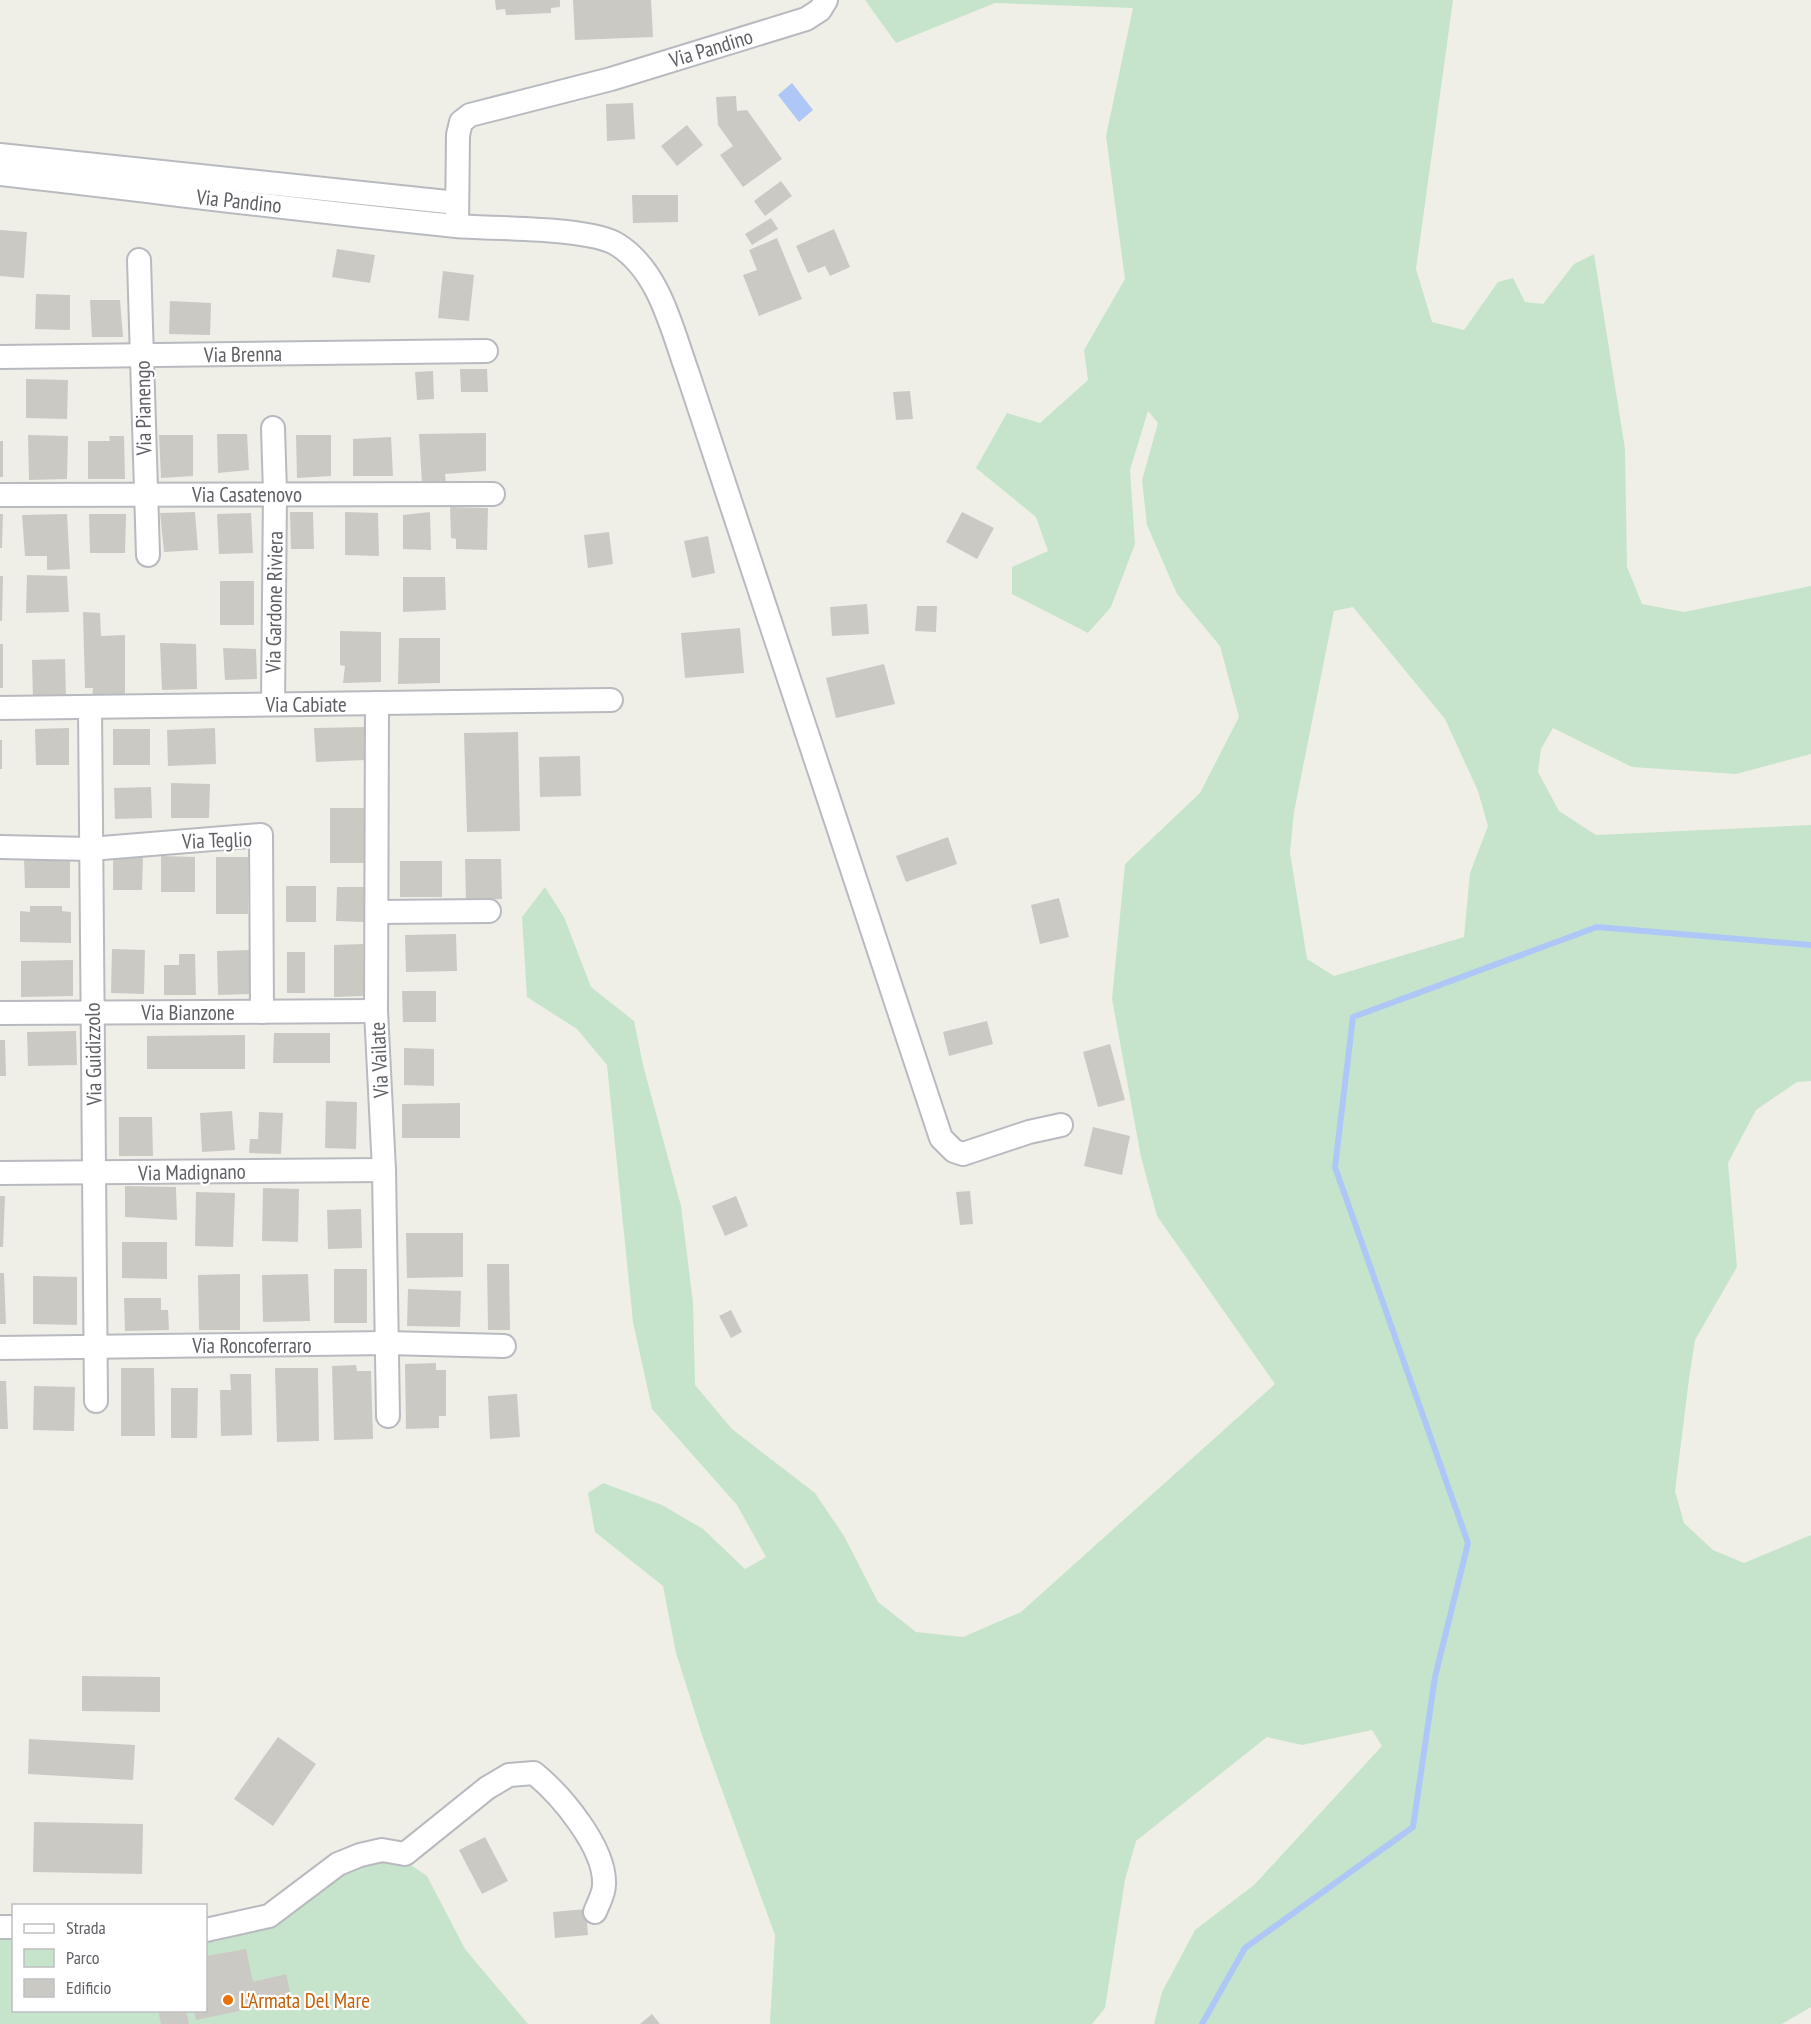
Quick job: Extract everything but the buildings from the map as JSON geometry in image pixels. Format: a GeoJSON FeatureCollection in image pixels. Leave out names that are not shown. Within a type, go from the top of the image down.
{"type":"FeatureCollection","features":[{"type":"Feature","properties":{"kind":"street","name":"Via Pandino"},"geometry":{"type":"LineString","coordinates":[[457,215],[458,135],[461,122],[470,115],[610,79],[806,19],[820,10],[826,0]]}},
{"type":"Feature","properties":{"kind":"street","name":"Via Pandino"},"geometry":{"type":"LineString","coordinates":[[0,155],[457,215]]}},
{"type":"Feature","properties":{"kind":"street","name":"Via Pandino"},"geometry":{"type":"LineString","coordinates":[[0,174],[457,215]]}},
{"type":"Feature","properties":{"kind":"street"},"geometry":{"type":"LineString","coordinates":[[457,215],[596,236],[617,244],[643,269],[661,300],[688,374],[941,1138],[954,1151],[963,1154],[1029,1132],[1061,1125]]}},
{"type":"Feature","properties":{"kind":"street","name":"Via Pianengo"},"geometry":{"type":"LineString","coordinates":[[139,260],[144,495],[148,555]]}},
{"type":"Feature","properties":{"kind":"street","name":"Via Brenna"},"geometry":{"type":"LineString","coordinates":[[0,357],[486,351]]}},
{"type":"Feature","properties":{"kind":"street","name":"Via Gardone Riviera"},"geometry":{"type":"LineString","coordinates":[[273,428],[275,493],[273,704]]}},
{"type":"Feature","properties":{"kind":"street","name":"Via Casatenovo"},"geometry":{"type":"LineString","coordinates":[[0,495],[493,494]]}},
{"type":"Feature","properties":{"kind":"street","name":"Via Cabiate"},"geometry":{"type":"LineString","coordinates":[[0,708],[611,700]]}},
{"type":"Feature","properties":{"kind":"street","name":"Via Vailate"},"geometry":{"type":"LineString","coordinates":[[377,704],[376,1011],[384,1170],[388,1416]]}},
{"type":"Feature","properties":{"kind":"street","name":"Via Guidizzolo"},"geometry":{"type":"LineString","coordinates":[[90,707],[96,1401]]}},
{"type":"Feature","properties":{"kind":"street","name":"Via Teglio"},"geometry":{"type":"LineString","coordinates":[[0,847],[90,849],[261,835],[262,1012]]}},
{"type":"Feature","properties":{"kind":"street"},"geometry":{"type":"LineString","coordinates":[[377,912],[489,911]]}},
{"type":"Feature","properties":{"kind":"street","name":"Via Bianzone"},"geometry":{"type":"LineString","coordinates":[[0,1013],[376,1011]]}},
{"type":"Feature","properties":{"kind":"street","name":"Via Madignano"},"geometry":{"type":"LineString","coordinates":[[0,1173],[384,1170]]}},
{"type":"Feature","properties":{"kind":"street","name":"Via Roncoferraro"},"geometry":{"type":"LineString","coordinates":[[0,1348],[387,1343],[504,1346]]}},
{"type":"Feature","properties":{"kind":"street"},"geometry":{"type":"LineString","coordinates":[[210,1930],[269,1916],[338,1864],[360,1855],[382,1850],[405,1854],[487,1788],[509,1775],[534,1773],[551,1787],[591,1836],[604,1880],[604,1888],[596,1912]]}},
{"type":"Feature","properties":{"kind":"green space"},"geometry":{"type":"Polygon","coordinates":[[[865,0],[1453,0],[1416,269],[1432,322],[1464,330],[1498,282],[1513,278],[1525,302],[1543,304],[1574,264],[1594,254],[1625,449],[1627,567],[1642,604],[1684,612],[1811,586],[1811,754],[1736,774],[1632,767],[1553,728],[1541,749],[1538,772],[1559,811],[1596,835],[1811,825],[1811,1081],[1797,1082],[1756,1110],[1728,1163],[1737,1267],[1695,1340],[1675,1491],[1684,1523],[1713,1550],[1744,1563],[1811,1535],[1811,2007],[1782,2024],[1154,2024],[1162,1992],[1195,1930],[1254,1885],[1382,1746],[1372,1730],[1302,1745],[1267,1737],[1136,1841],[1125,1880],[1105,2008],[1092,2024],[770,2024],[775,1935],[703,1738],[676,1653],[663,1586],[595,1532],[588,1493],[603,1483],[662,1505],[703,1529],[745,1569],[766,1557],[737,1505],[652,1409],[633,1322],[607,1065],[577,1029],[527,997],[522,917],[545,887],[564,917],[591,987],[634,1021],[643,1065],[681,1206],[693,1303],[695,1385],[732,1429],[815,1493],[844,1536],[878,1602],[916,1632],[963,1637],[1021,1612],[1275,1384],[1157,1216],[1141,1157],[1112,999],[1125,864],[1200,793],[1239,717],[1220,646],[1177,594],[1147,525],[1142,480],[1158,423],[1148,411],[1130,470],[1135,544],[1111,607],[1088,633],[1012,594],[1012,567],[1048,551],[1036,517],[976,468],[1007,413],[1040,423],[1088,380],[1084,350],[1125,279],[1106,136],[1133,8],[995,3],[896,43],[865,0]],[[1353,607],[1334,611],[1294,812],[1290,852],[1307,959],[1334,976],[1464,937],[1470,873],[1488,826],[1478,791],[1445,719],[1353,607]]]}},
{"type":"Feature","properties":{"kind":"green space"},"geometry":{"type":"Polygon","coordinates":[[[380,1857],[408,1863],[427,1876],[465,1949],[528,2024],[0,2024],[0,1939],[12,1939],[12,2012],[207,2012],[207,1940],[245,1934],[276,1918],[337,1873],[380,1857]]]}},
{"type":"Feature","properties":{"kind":"water"},"geometry":{"type":"Polygon","coordinates":[[[792,83],[813,110],[799,122],[778,95],[792,83]]]}},
{"type":"Feature","properties":{"kind":"waterway"},"geometry":{"type":"LineString","coordinates":[[1202,2024],[1245,1948],[1413,1827],[1435,1677],[1468,1543],[1335,1167],[1353,1017],[1597,927],[1811,945]]}},
{"type":"Feature","properties":{"kind":"place","name":"L'Armata Del Mare"},"geometry":{"type":"Point","coordinates":[228,2000]}}]}
